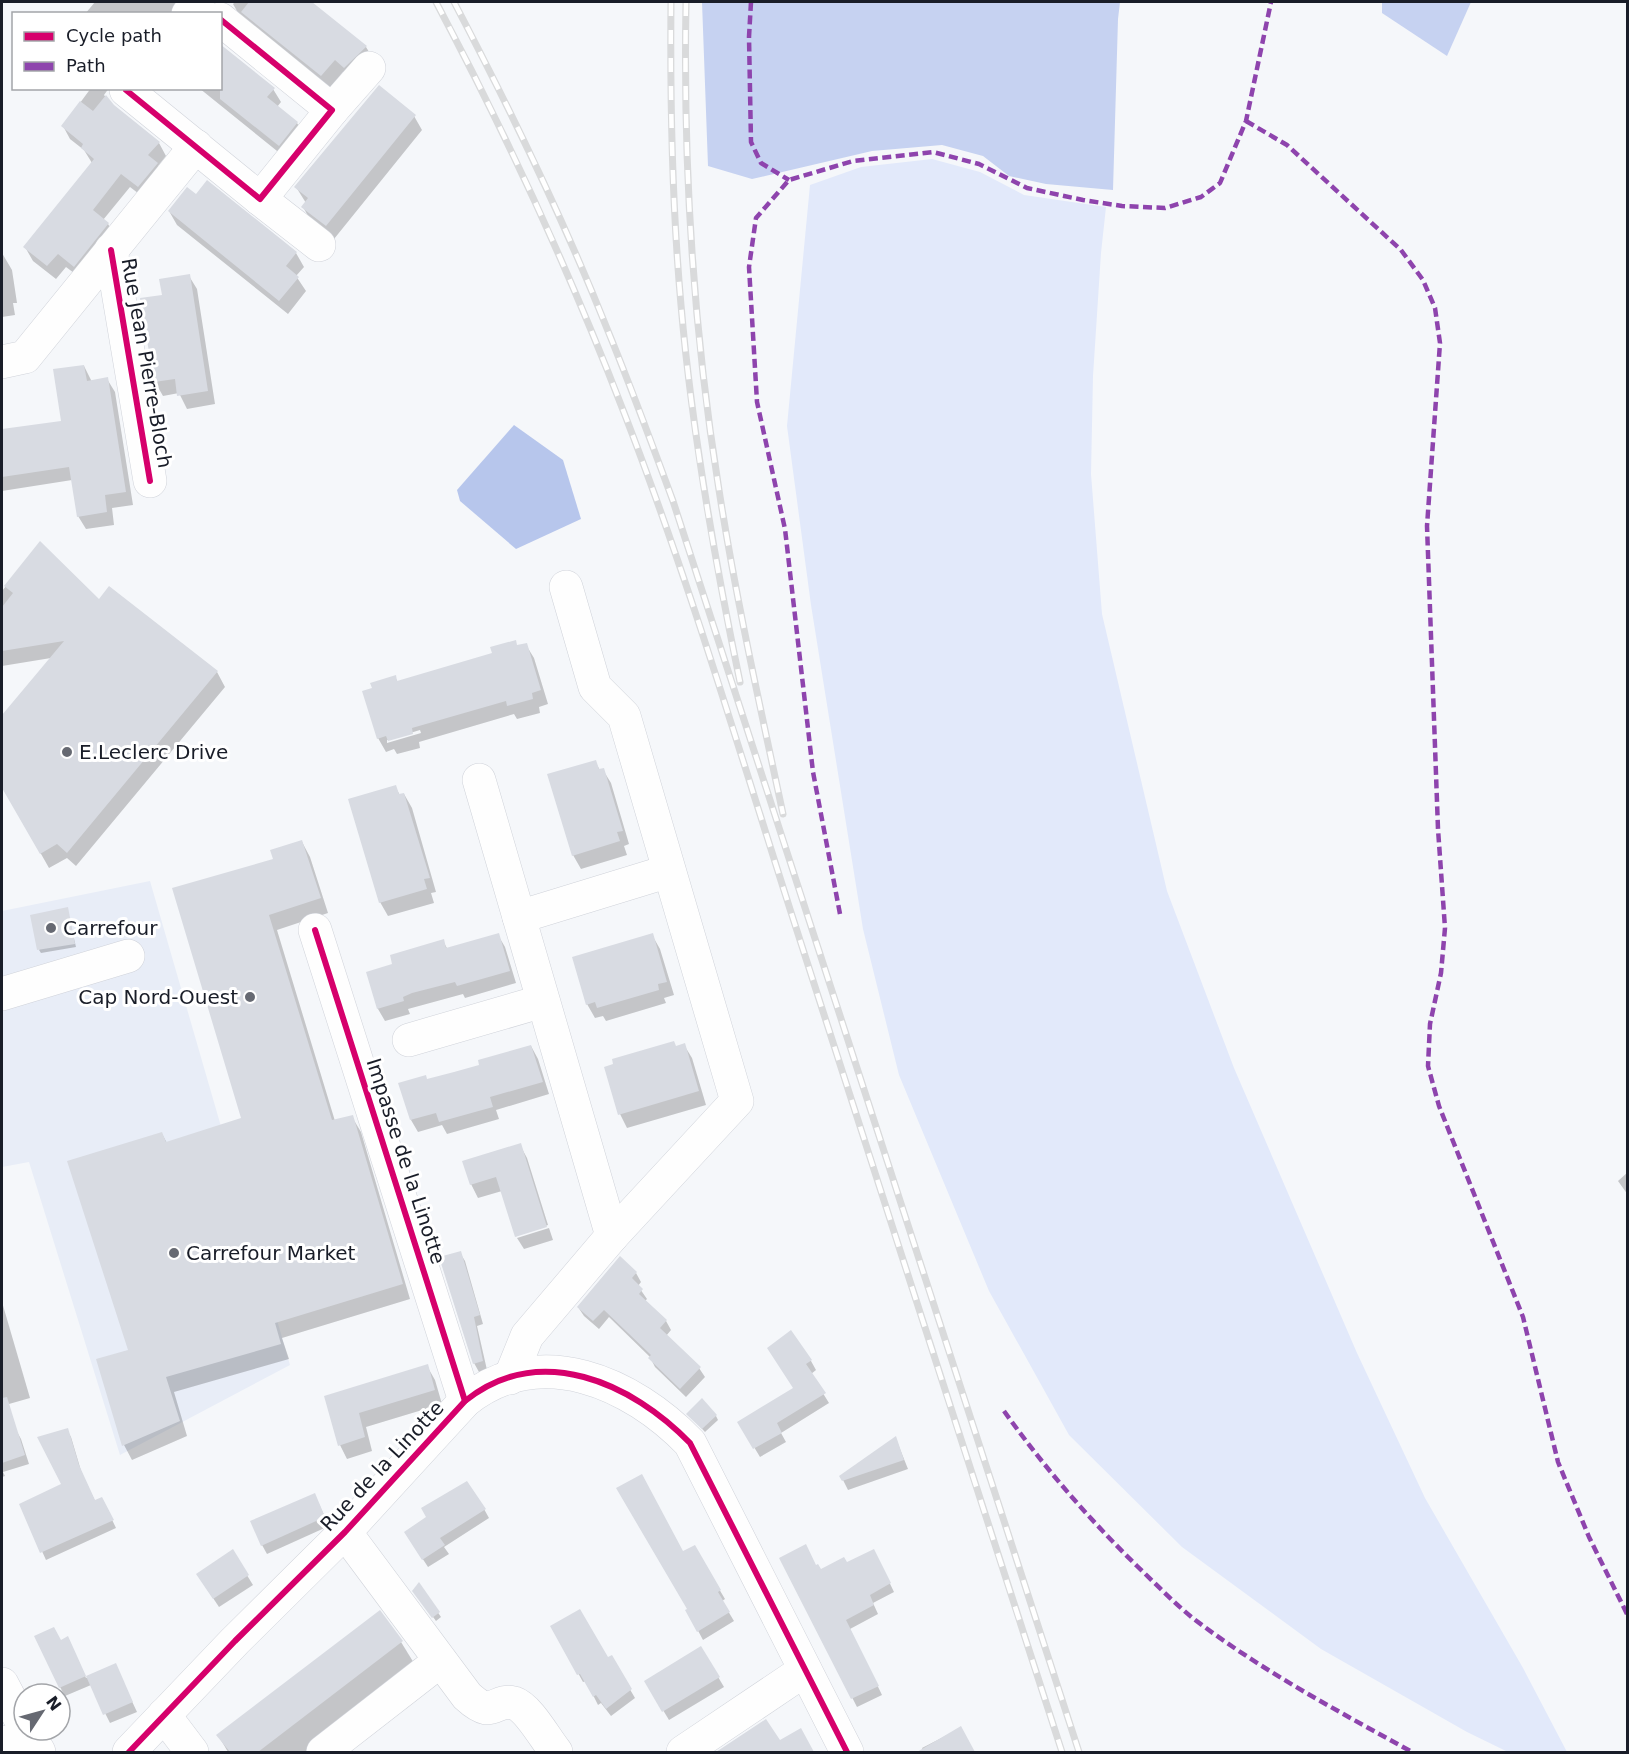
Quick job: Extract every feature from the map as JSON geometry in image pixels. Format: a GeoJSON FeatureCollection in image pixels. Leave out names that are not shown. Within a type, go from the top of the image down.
{"type":"FeatureCollection","features":[{"type":"Feature","properties":{"kind":"street"},"geometry":{"type":"LineString","coordinates":[[198,2],[210,12]]}},
{"type":"Feature","properties":{"kind":"street"},"geometry":{"type":"LineString","coordinates":[[222,21],[332,110]]}},
{"type":"Feature","properties":{"kind":"street"},"geometry":{"type":"LineString","coordinates":[[260,199],[369,68]]}},
{"type":"Feature","properties":{"kind":"street"},"geometry":{"type":"LineString","coordinates":[[126,90],[319,245]]}},
{"type":"Feature","properties":{"kind":"street","name":"Rue Jean Pierre-Bloch"},"geometry":{"type":"LineString","coordinates":[[2,362],[25,357],[196,146]]}},
{"type":"Feature","properties":{"kind":"street","name":"Rue Jean Pierre-Bloch"},"geometry":{"type":"LineString","coordinates":[[111,250],[150,481]]}},
{"type":"Feature","properties":{"kind":"street"},"geometry":{"type":"LineString","coordinates":[[510,1377],[527,1336],[612,1236],[737,1101],[624,716],[595,687],[566,587]]}},
{"type":"Feature","properties":{"kind":"street"},"geometry":{"type":"LineString","coordinates":[[479,780],[612,1236]]}},
{"type":"Feature","properties":{"kind":"street"},"geometry":{"type":"LineString","coordinates":[[519,916],[669,871]]}},
{"type":"Feature","properties":{"kind":"street","name":"Impasse de la Linotte"},"geometry":{"type":"LineString","coordinates":[[315,930],[465,1401]]}},
{"type":"Feature","properties":{"kind":"street"},"geometry":{"type":"LineString","coordinates":[[2,994],[128,956]]}},
{"type":"Feature","properties":{"kind":"street"},"geometry":{"type":"LineString","coordinates":[[409,1040],[543,1001]]}},
{"type":"Feature","properties":{"kind":"street","name":"Rue de la Linotte"},"geometry":{"type":"LineString","coordinates":[[127,1752],[345,1532],[465,1401],[479,1390],[510,1377],[546,1373],[589,1378],[617,1388],[643,1402],[671,1423],[690,1443],[704,1466],[847,1752]]}},
{"type":"Feature","properties":{"kind":"street"},"geometry":{"type":"LineString","coordinates":[[345,1532],[467,1696],[478,1706],[491,1708],[506,1702],[515,1704],[527,1712],[556,1752]]}},
{"type":"Feature","properties":{"kind":"street"},"geometry":{"type":"LineString","coordinates":[[322,1752],[440,1661]]}},
{"type":"Feature","properties":{"kind":"street"},"geometry":{"type":"LineString","coordinates":[[683,1752],[805,1670]]}},
{"type":"Feature","properties":{"kind":"street"},"geometry":{"type":"LineString","coordinates":[[2,1684],[26,1743]]}},
{"type":"Feature","properties":{"kind":"street"},"geometry":{"type":"LineString","coordinates":[[164,1715],[192,1752]]}},
{"type":"Feature","properties":{"kind":"shaded area"},"geometry":{"type":"Polygon","coordinates":[[[702,2],[1120,2],[1113,190],[1046,184],[1009,176],[983,156],[942,145],[872,151],[752,179],[708,166],[702,2]]]}},
{"type":"Feature","properties":{"kind":"shaded area"},"geometry":{"type":"Polygon","coordinates":[[[1382,2],[1471,2],[1447,56],[1382,13],[1382,2]]]}},
{"type":"Feature","properties":{"kind":"shaded area"},"geometry":{"type":"Polygon","coordinates":[[[932,159],[980,172],[1024,195],[1106,207],[1093,376],[1091,474],[1102,614],[1167,891],[1234,1068],[1357,1353],[1425,1498],[1523,1668],[1567,1752],[1508,1752],[1467,1732],[1321,1649],[1182,1547],[1069,1435],[989,1291],[899,1075],[863,929],[811,605],[787,426],[810,185],[861,167],[932,159]]]}},
{"type":"Feature","properties":{"kind":"shaded area"},"geometry":{"type":"Polygon","coordinates":[[[514,425],[563,460],[581,519],[516,549],[460,501],[457,490],[514,425]]]}},
{"type":"Feature","properties":{"kind":"shaded area"},"geometry":{"type":"Polygon","coordinates":[[[150,881],[290,1365],[120,1455],[29,1162],[2,1167],[2,911],[150,881]]]}},
{"type":"Feature","properties":{"kind":"building"},"geometry":{"type":"Polygon","coordinates":[[[249,2],[312,2],[367,46],[344,68],[335,60],[321,76],[241,12],[249,2]]]}},
{"type":"Feature","properties":{"kind":"building"},"geometry":{"type":"Polygon","coordinates":[[[222,46],[275,88],[267,97],[298,122],[279,146],[220,99],[222,46]]]}},
{"type":"Feature","properties":{"kind":"building"},"geometry":{"type":"Polygon","coordinates":[[[379,85],[416,115],[326,226],[301,207],[308,198],[294,187],[379,85]]]}},
{"type":"Feature","properties":{"kind":"building"},"geometry":{"type":"Polygon","coordinates":[[[106,95],[114,105],[160,142],[148,155],[158,163],[138,187],[121,174],[93,210],[109,223],[74,267],[58,254],[47,266],[23,247],[94,159],[81,148],[83,144],[61,126],[80,101],[93,111],[106,95]]]}},
{"type":"Feature","properties":{"kind":"building"},"geometry":{"type":"Polygon","coordinates":[[[207,180],[297,252],[286,266],[299,277],[279,301],[168,211],[187,187],[196,194],[207,180]]]}},
{"type":"Feature","properties":{"kind":"building"},"geometry":{"type":"Polygon","coordinates":[[[190,274],[208,391],[177,396],[175,379],[154,382],[140,298],[162,295],[159,279],[190,274]]]}},
{"type":"Feature","properties":{"kind":"building"},"geometry":{"type":"Polygon","coordinates":[[[84,365],[87,381],[108,377],[126,492],[105,495],[107,512],[77,517],[69,467],[2,477],[2,429],[61,421],[53,369],[84,365]]]}},
{"type":"Feature","properties":{"kind":"building"},"geometry":{"type":"Polygon","coordinates":[[[40,541],[99,599],[109,586],[218,671],[67,853],[57,844],[40,854],[2,788],[2,715],[64,641],[2,651],[2,607],[13,593],[4,586],[40,541]]]}},
{"type":"Feature","properties":{"kind":"building"},"geometry":{"type":"Polygon","coordinates":[[[516,640],[517,645],[527,643],[541,690],[532,693],[533,699],[507,706],[506,701],[412,728],[413,734],[388,741],[386,736],[377,739],[362,691],[372,688],[370,683],[396,675],[397,681],[492,653],[490,647],[516,640]]]}},
{"type":"Feature","properties":{"kind":"building"},"geometry":{"type":"Polygon","coordinates":[[[596,760],[599,769],[604,768],[623,831],[617,832],[620,841],[572,856],[547,774],[596,760]]]}},
{"type":"Feature","properties":{"kind":"building"},"geometry":{"type":"Polygon","coordinates":[[[396,785],[399,794],[404,793],[430,878],[424,879],[427,889],[379,903],[348,799],[396,785]]]}},
{"type":"Feature","properties":{"kind":"building"},"geometry":{"type":"Polygon","coordinates":[[[302,840],[321,898],[269,915],[332,1120],[353,1115],[403,1284],[275,1323],[281,1344],[166,1377],[180,1421],[122,1446],[96,1359],[128,1350],[67,1161],[162,1132],[166,1142],[241,1118],[172,888],[273,859],[270,850],[302,840]]]}},
{"type":"Feature","properties":{"kind":"building"},"geometry":{"type":"Polygon","coordinates":[[[68,907],[75,944],[37,950],[30,915],[68,907]]]}},
{"type":"Feature","properties":{"kind":"building"},"geometry":{"type":"Polygon","coordinates":[[[499,933],[510,971],[457,986],[455,982],[412,993],[403,997],[404,1001],[377,1009],[366,972],[392,964],[390,955],[444,939],[446,948],[499,933]]]}},
{"type":"Feature","properties":{"kind":"building"},"geometry":{"type":"Polygon","coordinates":[[[653,933],[667,982],[658,984],[659,990],[597,1008],[595,1002],[586,1005],[572,957],[653,933]]]}},
{"type":"Feature","properties":{"kind":"building"},"geometry":{"type":"Polygon","coordinates":[[[674,1041],[676,1046],[685,1043],[699,1091],[618,1115],[604,1067],[613,1064],[612,1059],[674,1041]]]}},
{"type":"Feature","properties":{"kind":"building"},"geometry":{"type":"Polygon","coordinates":[[[531,1045],[543,1082],[490,1097],[493,1107],[439,1122],[436,1113],[410,1120],[398,1083],[426,1075],[427,1079],[479,1065],[478,1060],[531,1045]]]}},
{"type":"Feature","properties":{"kind":"building"},"geometry":{"type":"Polygon","coordinates":[[[521,1143],[547,1227],[515,1237],[496,1177],[470,1185],[462,1161],[521,1143]]]}},
{"type":"Feature","properties":{"kind":"building"},"geometry":{"type":"Polygon","coordinates":[[[461,1251],[480,1315],[474,1317],[483,1361],[473,1364],[439,1257],[461,1251]]]}},
{"type":"Feature","properties":{"kind":"building"},"geometry":{"type":"Polygon","coordinates":[[[620,1256],[637,1272],[632,1278],[643,1289],[639,1294],[667,1320],[660,1328],[701,1367],[680,1389],[648,1358],[651,1355],[604,1310],[593,1321],[577,1307],[620,1256]]]}},
{"type":"Feature","properties":{"kind":"building"},"geometry":{"type":"Polygon","coordinates":[[[791,1330],[812,1360],[806,1364],[826,1393],[777,1423],[782,1433],[753,1449],[737,1422],[793,1388],[767,1348],[791,1330]]]}},
{"type":"Feature","properties":{"kind":"building"},"geometry":{"type":"Polygon","coordinates":[[[428,1364],[435,1390],[359,1413],[365,1437],[338,1446],[324,1396],[428,1364]]]}},
{"type":"Feature","properties":{"kind":"building"},"geometry":{"type":"Polygon","coordinates":[[[7,1397],[25,1455],[2,1463],[2,1398],[7,1397]]]}},
{"type":"Feature","properties":{"kind":"building"},"geometry":{"type":"Polygon","coordinates":[[[702,1398],[717,1415],[702,1429],[686,1414],[702,1398]]]}},
{"type":"Feature","properties":{"kind":"building"},"geometry":{"type":"Polygon","coordinates":[[[68,1428],[79,1465],[95,1500],[102,1497],[114,1520],[40,1553],[19,1504],[61,1484],[37,1437],[68,1428]]]}},
{"type":"Feature","properties":{"kind":"building"},"geometry":{"type":"Polygon","coordinates":[[[896,1436],[904,1460],[842,1481],[839,1476],[896,1436]]]}},
{"type":"Feature","properties":{"kind":"building"},"geometry":{"type":"Polygon","coordinates":[[[642,1474],[683,1551],[695,1545],[721,1590],[718,1592],[730,1612],[697,1632],[685,1610],[687,1609],[616,1488],[642,1474]]]}},
{"type":"Feature","properties":{"kind":"building"},"geometry":{"type":"Polygon","coordinates":[[[467,1481],[486,1509],[440,1538],[445,1545],[422,1560],[404,1532],[426,1517],[421,1508],[467,1481]]]}},
{"type":"Feature","properties":{"kind":"building"},"geometry":{"type":"Polygon","coordinates":[[[315,1493],[325,1517],[261,1546],[250,1521],[315,1493]]]}},
{"type":"Feature","properties":{"kind":"building"},"geometry":{"type":"Polygon","coordinates":[[[806,1544],[816,1565],[818,1564],[821,1569],[844,1557],[847,1562],[874,1549],[891,1583],[870,1595],[874,1605],[846,1620],[879,1686],[851,1699],[779,1558],[806,1544]]]}},
{"type":"Feature","properties":{"kind":"building"},"geometry":{"type":"Polygon","coordinates":[[[233,1549],[249,1575],[213,1599],[196,1574],[233,1549]]]}},
{"type":"Feature","properties":{"kind":"building"},"geometry":{"type":"Polygon","coordinates":[[[419,1582],[440,1612],[432,1618],[412,1591],[419,1582]]]}},
{"type":"Feature","properties":{"kind":"building"},"geometry":{"type":"Polygon","coordinates":[[[580,1609],[608,1657],[612,1655],[632,1689],[606,1709],[596,1695],[593,1697],[580,1674],[577,1675],[550,1626],[580,1609]]]}},
{"type":"Feature","properties":{"kind":"building"},"geometry":{"type":"Polygon","coordinates":[[[380,1610],[403,1641],[258,1752],[230,1752],[216,1735],[380,1610]]]}},
{"type":"Feature","properties":{"kind":"building"},"geometry":{"type":"Polygon","coordinates":[[[54,1627],[61,1640],[68,1636],[86,1676],[72,1682],[56,1682],[34,1636],[54,1627]]]}},
{"type":"Feature","properties":{"kind":"building"},"geometry":{"type":"Polygon","coordinates":[[[701,1646],[720,1677],[662,1712],[644,1681],[701,1646]]]}},
{"type":"Feature","properties":{"kind":"building"},"geometry":{"type":"Polygon","coordinates":[[[116,1663],[133,1702],[103,1715],[86,1676],[116,1663]]]}},
{"type":"Feature","properties":{"kind":"building"},"geometry":{"type":"Polygon","coordinates":[[[766,1719],[780,1740],[801,1728],[814,1752],[716,1752],[766,1719]]]}},
{"type":"Feature","properties":{"kind":"building"},"geometry":{"type":"Polygon","coordinates":[[[961,1726],[975,1752],[917,1752],[961,1726]]]}},
{"type":"Feature","properties":{"kind":"railway"},"geometry":{"type":"LineString","coordinates":[[436,2],[512,152],[559,254],[623,410],[668,532],[710,656],[1062,1752]]}},
{"type":"Feature","properties":{"kind":"railway"},"geometry":{"type":"LineString","coordinates":[[454,2],[515,123],[573,247],[625,373],[673,501],[1079,1752]]}},
{"type":"Feature","properties":{"kind":"railway"},"geometry":{"type":"LineString","coordinates":[[671,2],[671,116],[674,191],[686,353],[705,494],[740,682]]}},
{"type":"Feature","properties":{"kind":"railway"},"geometry":{"type":"LineString","coordinates":[[686,2],[688,185],[702,368],[733,571],[783,814]]}},
{"type":"Feature","properties":{"kind":"marked path"},"geometry":{"type":"LineString","coordinates":[[751,2],[749,37],[751,142],[761,163],[789,180]]}},
{"type":"Feature","properties":{"kind":"marked path"},"geometry":{"type":"LineString","coordinates":[[840,914],[813,772],[785,529],[757,402],[749,267],[756,218],[789,180],[853,161],[933,152],[979,164],[1027,188],[1083,200],[1122,206],[1165,208],[1201,197],[1220,183],[1246,121],[1271,2]]}},
{"type":"Feature","properties":{"kind":"marked path"},"geometry":{"type":"LineString","coordinates":[[1246,121],[1287,145],[1401,250],[1423,280],[1435,308],[1440,343],[1427,526],[1438,829],[1445,928],[1441,973],[1430,1024],[1428,1066],[1439,1106],[1523,1317],[1558,1462],[1589,1537],[1628,1616]]}},
{"type":"Feature","properties":{"kind":"marked path"},"geometry":{"type":"LineString","coordinates":[[1004,1411],[1084,1511],[1187,1613],[1273,1673],[1412,1752]]}},
{"type":"Feature","properties":{"kind":"cycle path"},"geometry":{"type":"LineString","coordinates":[[126,90],[260,199],[332,110],[222,21]]}},
{"type":"Feature","properties":{"kind":"cycle path"},"geometry":{"type":"LineString","coordinates":[[111,250],[150,481]]}},
{"type":"Feature","properties":{"kind":"cycle path"},"geometry":{"type":"LineString","coordinates":[[315,930],[465,1401]]}},
{"type":"Feature","properties":{"kind":"cycle path"},"geometry":{"type":"LineString","coordinates":[[129,1752],[235,1641],[345,1532],[465,1401],[494,1383],[524,1374],[554,1372],[584,1377],[613,1388],[641,1403],[690,1443],[847,1752]]}},
{"type":"Feature","properties":{"kind":"place","name":"E.Leclerc Drive"},"geometry":{"type":"Point","coordinates":[67,752]}},
{"type":"Feature","properties":{"kind":"place","name":"Carrefour"},"geometry":{"type":"Point","coordinates":[51,928]}},
{"type":"Feature","properties":{"kind":"place","name":"Cap Nord-Ouest"},"geometry":{"type":"Point","coordinates":[250,997]}},
{"type":"Feature","properties":{"kind":"place","name":"Carrefour Market"},"geometry":{"type":"Point","coordinates":[174,1253]}}]}
